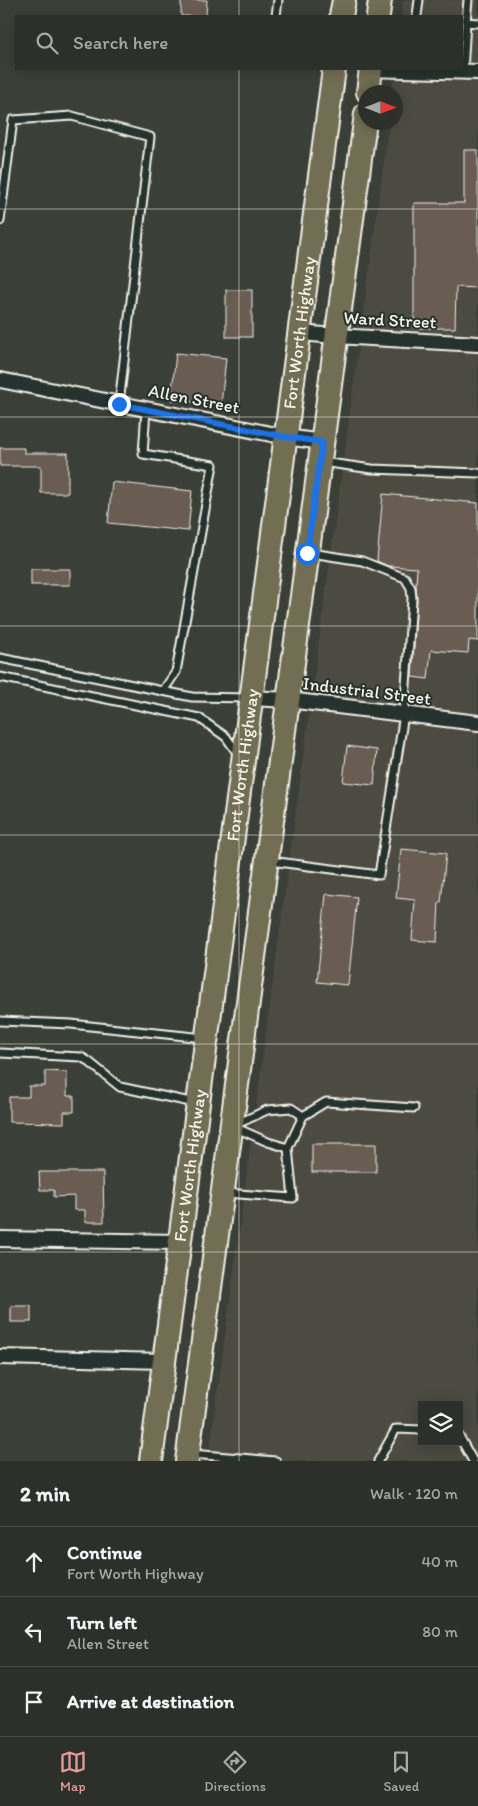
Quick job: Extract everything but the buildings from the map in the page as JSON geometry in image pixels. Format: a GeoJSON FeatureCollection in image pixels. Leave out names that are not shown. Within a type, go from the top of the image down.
{"type":"FeatureCollection","features":[{"type":"Feature","properties":{"kind":"main road"},"geometry":{"type":"LineString","coordinates":[[341,15],[344,0]]}},
{"type":"Feature","properties":{"kind":"main road"},"geometry":{"type":"LineString","coordinates":[[378,15],[380,0]]}},
{"type":"Feature","properties":{"kind":"main road","name":"Fort Worth Highway"},"geometry":{"type":"LineString","coordinates":[[151,1455],[334,70]]}},
{"type":"Feature","properties":{"kind":"main road"},"geometry":{"type":"LineString","coordinates":[[369,85],[370,70]]}},
{"type":"Feature","properties":{"kind":"main road","name":"Fort Worth Highway"},"geometry":{"type":"LineString","coordinates":[[188,1458],[364,130]]}},
{"type":"Feature","properties":{"kind":"main road"},"geometry":{"type":"LineString","coordinates":[[197,1113],[232,1126]]}},
{"type":"Feature","properties":{"kind":"main road"},"geometry":{"type":"LineString","coordinates":[[151,1455],[188,1458]]}},
{"type":"Feature","properties":{"kind":"street"},"geometry":{"type":"LineString","coordinates":[[401,70],[478,72]]}},
{"type":"Feature","properties":{"kind":"street","name":"Ward Street"},"geometry":{"type":"LineString","coordinates":[[300,332],[336,336],[478,344]]}},
{"type":"Feature","properties":{"kind":"street","name":"Allen Street"},"geometry":{"type":"LineString","coordinates":[[0,380],[286,437],[321,452]]}},
{"type":"Feature","properties":{"kind":"street","name":"Industrial Street"},"geometry":{"type":"LineString","coordinates":[[251,698],[288,700],[478,723]]}},
{"type":"Feature","properties":{"kind":"street"},"geometry":{"type":"LineString","coordinates":[[0,1239],[180,1242]]}},
{"type":"Feature","properties":{"kind":"street"},"geometry":{"type":"LineString","coordinates":[[0,1357],[164,1361]]}},
{"type":"Feature","properties":{"kind":"lane"},"geometry":{"type":"LineString","coordinates":[[276,15],[278,0]]}},
{"type":"Feature","properties":{"kind":"lane"},"geometry":{"type":"LineString","coordinates":[[417,15],[419,0]]}},
{"type":"Feature","properties":{"kind":"lane"},"geometry":{"type":"LineString","coordinates":[[463,72],[468,0]]}},
{"type":"Feature","properties":{"kind":"lane"},"geometry":{"type":"LineString","coordinates":[[466,22],[478,22]]}},
{"type":"Feature","properties":{"kind":"lane"},"geometry":{"type":"LineString","coordinates":[[0,222],[13,120],[72,116],[150,137],[119,404]]}},
{"type":"Feature","properties":{"kind":"lane"},"geometry":{"type":"LineString","coordinates":[[146,409],[143,454],[213,465],[176,672],[163,691]]}},
{"type":"Feature","properties":{"kind":"lane"},"geometry":{"type":"LineString","coordinates":[[321,452],[372,469],[478,472]]}},
{"type":"Feature","properties":{"kind":"lane"},"geometry":{"type":"LineString","coordinates":[[267,861],[380,875],[404,714],[412,599],[409,582],[406,578],[362,561],[307,553]]}},
{"type":"Feature","properties":{"kind":"lane"},"geometry":{"type":"LineString","coordinates":[[0,658],[192,697],[251,698]]}},
{"type":"Feature","properties":{"kind":"lane"},"geometry":{"type":"LineString","coordinates":[[0,677],[200,718],[226,736],[242,760]]}},
{"type":"Feature","properties":{"kind":"lane"},"geometry":{"type":"LineString","coordinates":[[0,1021],[71,1024],[206,1038]]}},
{"type":"Feature","properties":{"kind":"lane"},"geometry":{"type":"LineString","coordinates":[[0,1053],[81,1057],[120,1087],[197,1113]]}},
{"type":"Feature","properties":{"kind":"lane"},"geometry":{"type":"LineString","coordinates":[[223,1193],[293,1198],[288,1148],[303,1116],[326,1102],[414,1108]]}},
{"type":"Feature","properties":{"kind":"lane"},"geometry":{"type":"LineString","coordinates":[[232,1126],[267,1110],[291,1108],[303,1116]]}},
{"type":"Feature","properties":{"kind":"lane"},"geometry":{"type":"LineString","coordinates":[[232,1126],[268,1142],[288,1148]]}},
{"type":"Feature","properties":{"kind":"lane"},"geometry":{"type":"LineString","coordinates":[[378,1461],[396,1429],[418,1430]]}},
{"type":"Feature","properties":{"kind":"lane"},"geometry":{"type":"LineString","coordinates":[[463,1443],[473,1461]]}},
{"type":"Feature","properties":{"kind":"lane"},"geometry":{"type":"LineString","coordinates":[[188,1458],[276,1461]]}},
{"type":"Feature","properties":{"kind":"shaded area"},"geometry":{"type":"Polygon","coordinates":[[[403,0],[478,0],[478,1461],[208,1461],[388,130],[403,130],[403,85],[393,85],[395,70],[463,70],[463,15],[401,15],[403,0]]]}},
{"type":"Feature","properties":{"kind":"route"},"geometry":{"type":"LineString","coordinates":[[119,404],[286,437],[322,442],[307,553]]}}]}
